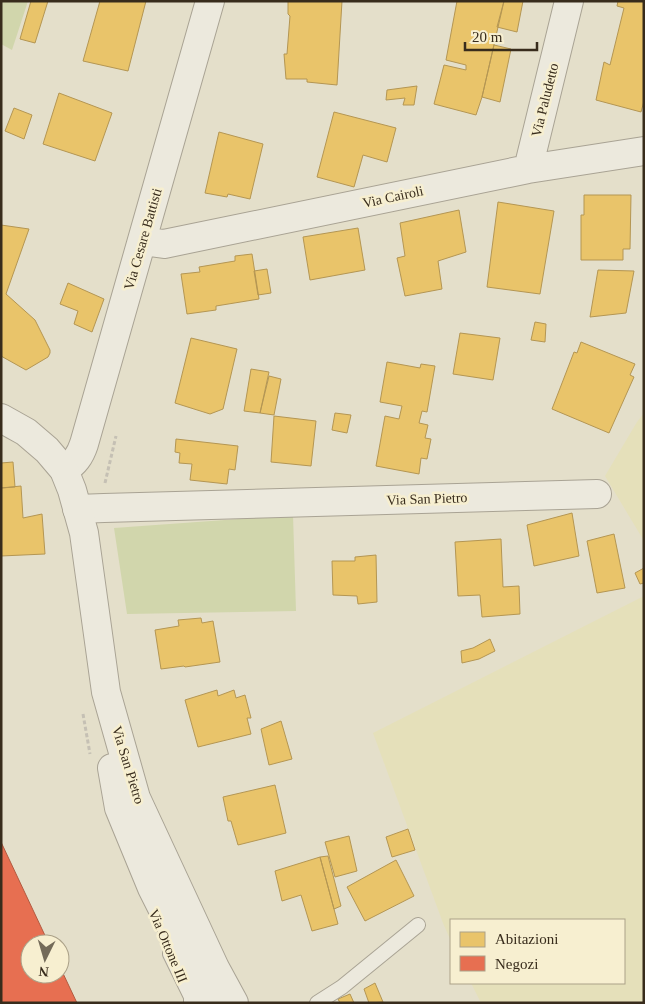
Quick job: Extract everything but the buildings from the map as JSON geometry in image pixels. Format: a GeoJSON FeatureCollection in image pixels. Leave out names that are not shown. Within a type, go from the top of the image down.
{"type":"FeatureCollection","features":[{"type":"Feature","properties":{"kind":"street","name":"Via Cesare Battisti"},"geometry":{"type":"LineString","coordinates":[[64,470],[72,465],[80,456],[84,444],[210,1]]}},
{"type":"Feature","properties":{"kind":"street","name":"Via Paludetto"},"geometry":{"type":"LineString","coordinates":[[528,169],[569,1]]}},
{"type":"Feature","properties":{"kind":"street","name":"Via Cairoli"},"geometry":{"type":"LineString","coordinates":[[142,242],[164,244],[528,169],[644,150]]}},
{"type":"Feature","properties":{"kind":"street","name":"Via San Pietro"},"geometry":{"type":"LineString","coordinates":[[1,418],[26,432],[47,450],[64,470],[72,490],[84,533],[106,692],[136,798],[215,968],[234,1003]]}},
{"type":"Feature","properties":{"kind":"street","name":"Via San Pietro"},"geometry":{"type":"LineString","coordinates":[[77,509],[597,494]]}},
{"type":"Feature","properties":{"kind":"street"},"geometry":{"type":"LineString","coordinates":[[106,692],[108,749],[119,808],[152,888],[210,1003]]}},
{"type":"Feature","properties":{"kind":"lane","name":"Via Ottone III"},"geometry":{"type":"LineString","coordinates":[[152,888],[149,909],[191,997],[191,1003]]}},
{"type":"Feature","properties":{"kind":"lane"},"geometry":{"type":"LineString","coordinates":[[182,898],[184,919],[203,968],[223,1003]]}},
{"type":"Feature","properties":{"kind":"lane"},"geometry":{"type":"LineString","coordinates":[[317,1003],[342,987],[418,925]]}},
{"type":"Feature","properties":{"kind":"shaded area"},"geometry":{"type":"Polygon","coordinates":[[[644,413],[644,541],[605,476],[644,413]]]}},
{"type":"Feature","properties":{"kind":"shaded area"},"geometry":{"type":"Polygon","coordinates":[[[644,596],[644,1003],[481,1003],[472,984],[625,984],[625,919],[450,919],[450,939],[373,733],[644,596]]]}},
{"type":"Feature","properties":{"kind":"green space"},"geometry":{"type":"Polygon","coordinates":[[[1,1],[28,1],[12,50],[1,44],[1,1]]]}},
{"type":"Feature","properties":{"kind":"green space"},"geometry":{"type":"Polygon","coordinates":[[[293,515],[296,611],[127,614],[114,528],[293,515]]]}}]}
